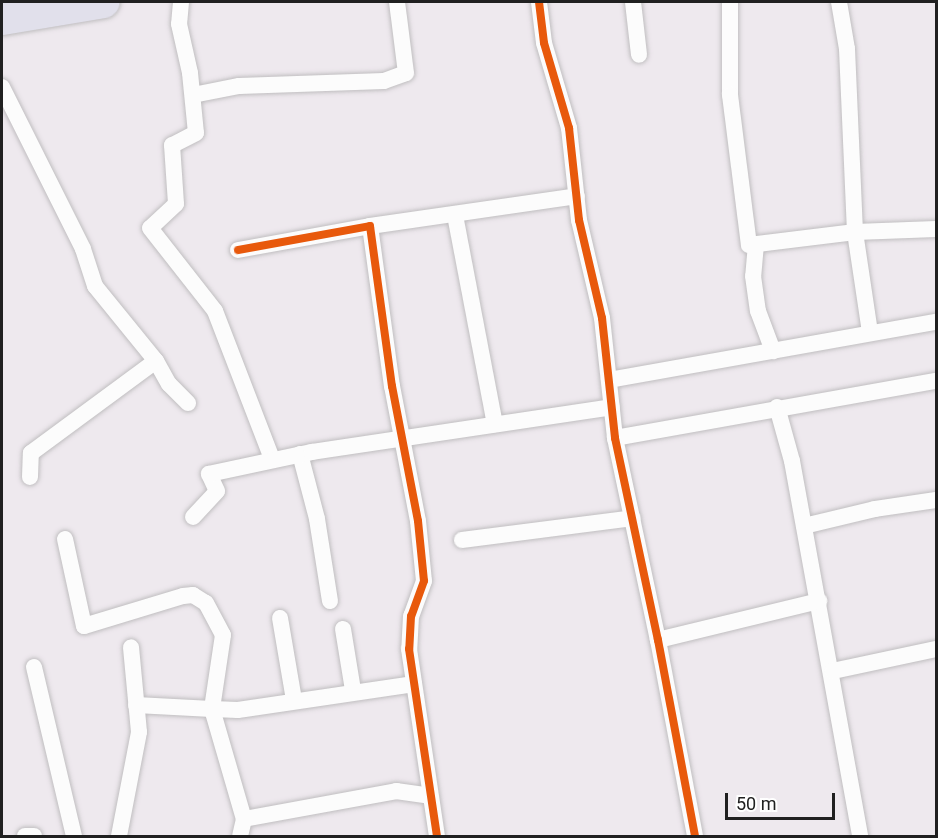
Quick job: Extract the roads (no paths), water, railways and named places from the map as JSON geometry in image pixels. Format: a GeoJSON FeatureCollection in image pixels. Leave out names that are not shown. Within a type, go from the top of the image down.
{"type":"FeatureCollection","features":[{"type":"Feature","properties":{"kind":"highway"},"geometry":{"type":"LineString","coordinates":[[2,19],[104,2]]}},
{"type":"Feature","properties":{"kind":"street"},"geometry":{"type":"LineString","coordinates":[[181,2],[179,24],[193,95],[196,133],[172,145],[176,204],[150,228],[214,311],[272,459]]}},
{"type":"Feature","properties":{"kind":"street"},"geometry":{"type":"LineString","coordinates":[[193,95],[239,87],[384,81],[406,73],[397,2]]}},
{"type":"Feature","properties":{"kind":"street"},"geometry":{"type":"LineString","coordinates":[[539,2],[544,43],[569,128],[577,196],[603,318],[615,438],[658,640],[695,837]]}},
{"type":"Feature","properties":{"kind":"street"},"geometry":{"type":"LineString","coordinates":[[633,2],[639,55]]}},
{"type":"Feature","properties":{"kind":"street"},"geometry":{"type":"LineString","coordinates":[[730,2],[730,94],[740,194],[749,245],[855,232],[936,229]]}},
{"type":"Feature","properties":{"kind":"street"},"geometry":{"type":"LineString","coordinates":[[839,2],[847,49],[855,232],[870,332]]}},
{"type":"Feature","properties":{"kind":"street"},"geometry":{"type":"LineString","coordinates":[[2,87],[83,249],[96,286],[156,361],[169,384],[188,403]]}},
{"type":"Feature","properties":{"kind":"street"},"geometry":{"type":"LineString","coordinates":[[238,249],[370,226],[577,196]]}},
{"type":"Feature","properties":{"kind":"street"},"geometry":{"type":"LineString","coordinates":[[455,215],[495,424]]}},
{"type":"Feature","properties":{"kind":"street"},"geometry":{"type":"LineString","coordinates":[[370,226],[402,438],[418,521],[424,581],[411,616],[409,649],[437,837]]}},
{"type":"Feature","properties":{"kind":"street"},"geometry":{"type":"LineString","coordinates":[[756,244],[753,276],[758,311],[773,351]]}},
{"type":"Feature","properties":{"kind":"street"},"geometry":{"type":"LineString","coordinates":[[609,380],[936,322]]}},
{"type":"Feature","properties":{"kind":"street"},"geometry":{"type":"LineString","coordinates":[[30,477],[32,453],[156,361]]}},
{"type":"Feature","properties":{"kind":"street"},"geometry":{"type":"LineString","coordinates":[[615,438],[777,407],[936,381]]}},
{"type":"Feature","properties":{"kind":"street"},"geometry":{"type":"LineString","coordinates":[[193,517],[217,491],[209,474],[300,454],[612,407]]}},
{"type":"Feature","properties":{"kind":"street"},"geometry":{"type":"LineString","coordinates":[[777,407],[804,526],[833,672],[860,837]]}},
{"type":"Feature","properties":{"kind":"street"},"geometry":{"type":"LineString","coordinates":[[300,454],[317,519],[330,601]]}},
{"type":"Feature","properties":{"kind":"street"},"geometry":{"type":"LineString","coordinates":[[804,526],[875,509],[936,500]]}},
{"type":"Feature","properties":{"kind":"street"},"geometry":{"type":"LineString","coordinates":[[462,540],[633,518]]}},
{"type":"Feature","properties":{"kind":"street"},"geometry":{"type":"LineString","coordinates":[[65,539],[84,626],[183,596],[193,595],[206,603],[223,635],[213,709],[244,819],[240,837]]}},
{"type":"Feature","properties":{"kind":"street"},"geometry":{"type":"LineString","coordinates":[[658,640],[819,601]]}},
{"type":"Feature","properties":{"kind":"street"},"geometry":{"type":"LineString","coordinates":[[280,618],[294,700]]}},
{"type":"Feature","properties":{"kind":"street"},"geometry":{"type":"LineString","coordinates":[[343,629],[353,690]]}},
{"type":"Feature","properties":{"kind":"street"},"geometry":{"type":"LineString","coordinates":[[119,837],[139,732],[131,647]]}},
{"type":"Feature","properties":{"kind":"street"},"geometry":{"type":"LineString","coordinates":[[833,672],[936,649]]}},
{"type":"Feature","properties":{"kind":"street"},"geometry":{"type":"LineString","coordinates":[[34,667],[74,837]]}},
{"type":"Feature","properties":{"kind":"street"},"geometry":{"type":"LineString","coordinates":[[136,705],[238,710],[353,690],[414,684]]}},
{"type":"Feature","properties":{"kind":"street"},"geometry":{"type":"LineString","coordinates":[[244,819],[396,790],[430,796]]}},
{"type":"Feature","properties":{"kind":"street"},"geometry":{"type":"LineString","coordinates":[[25,837],[34,837]]}}]}
